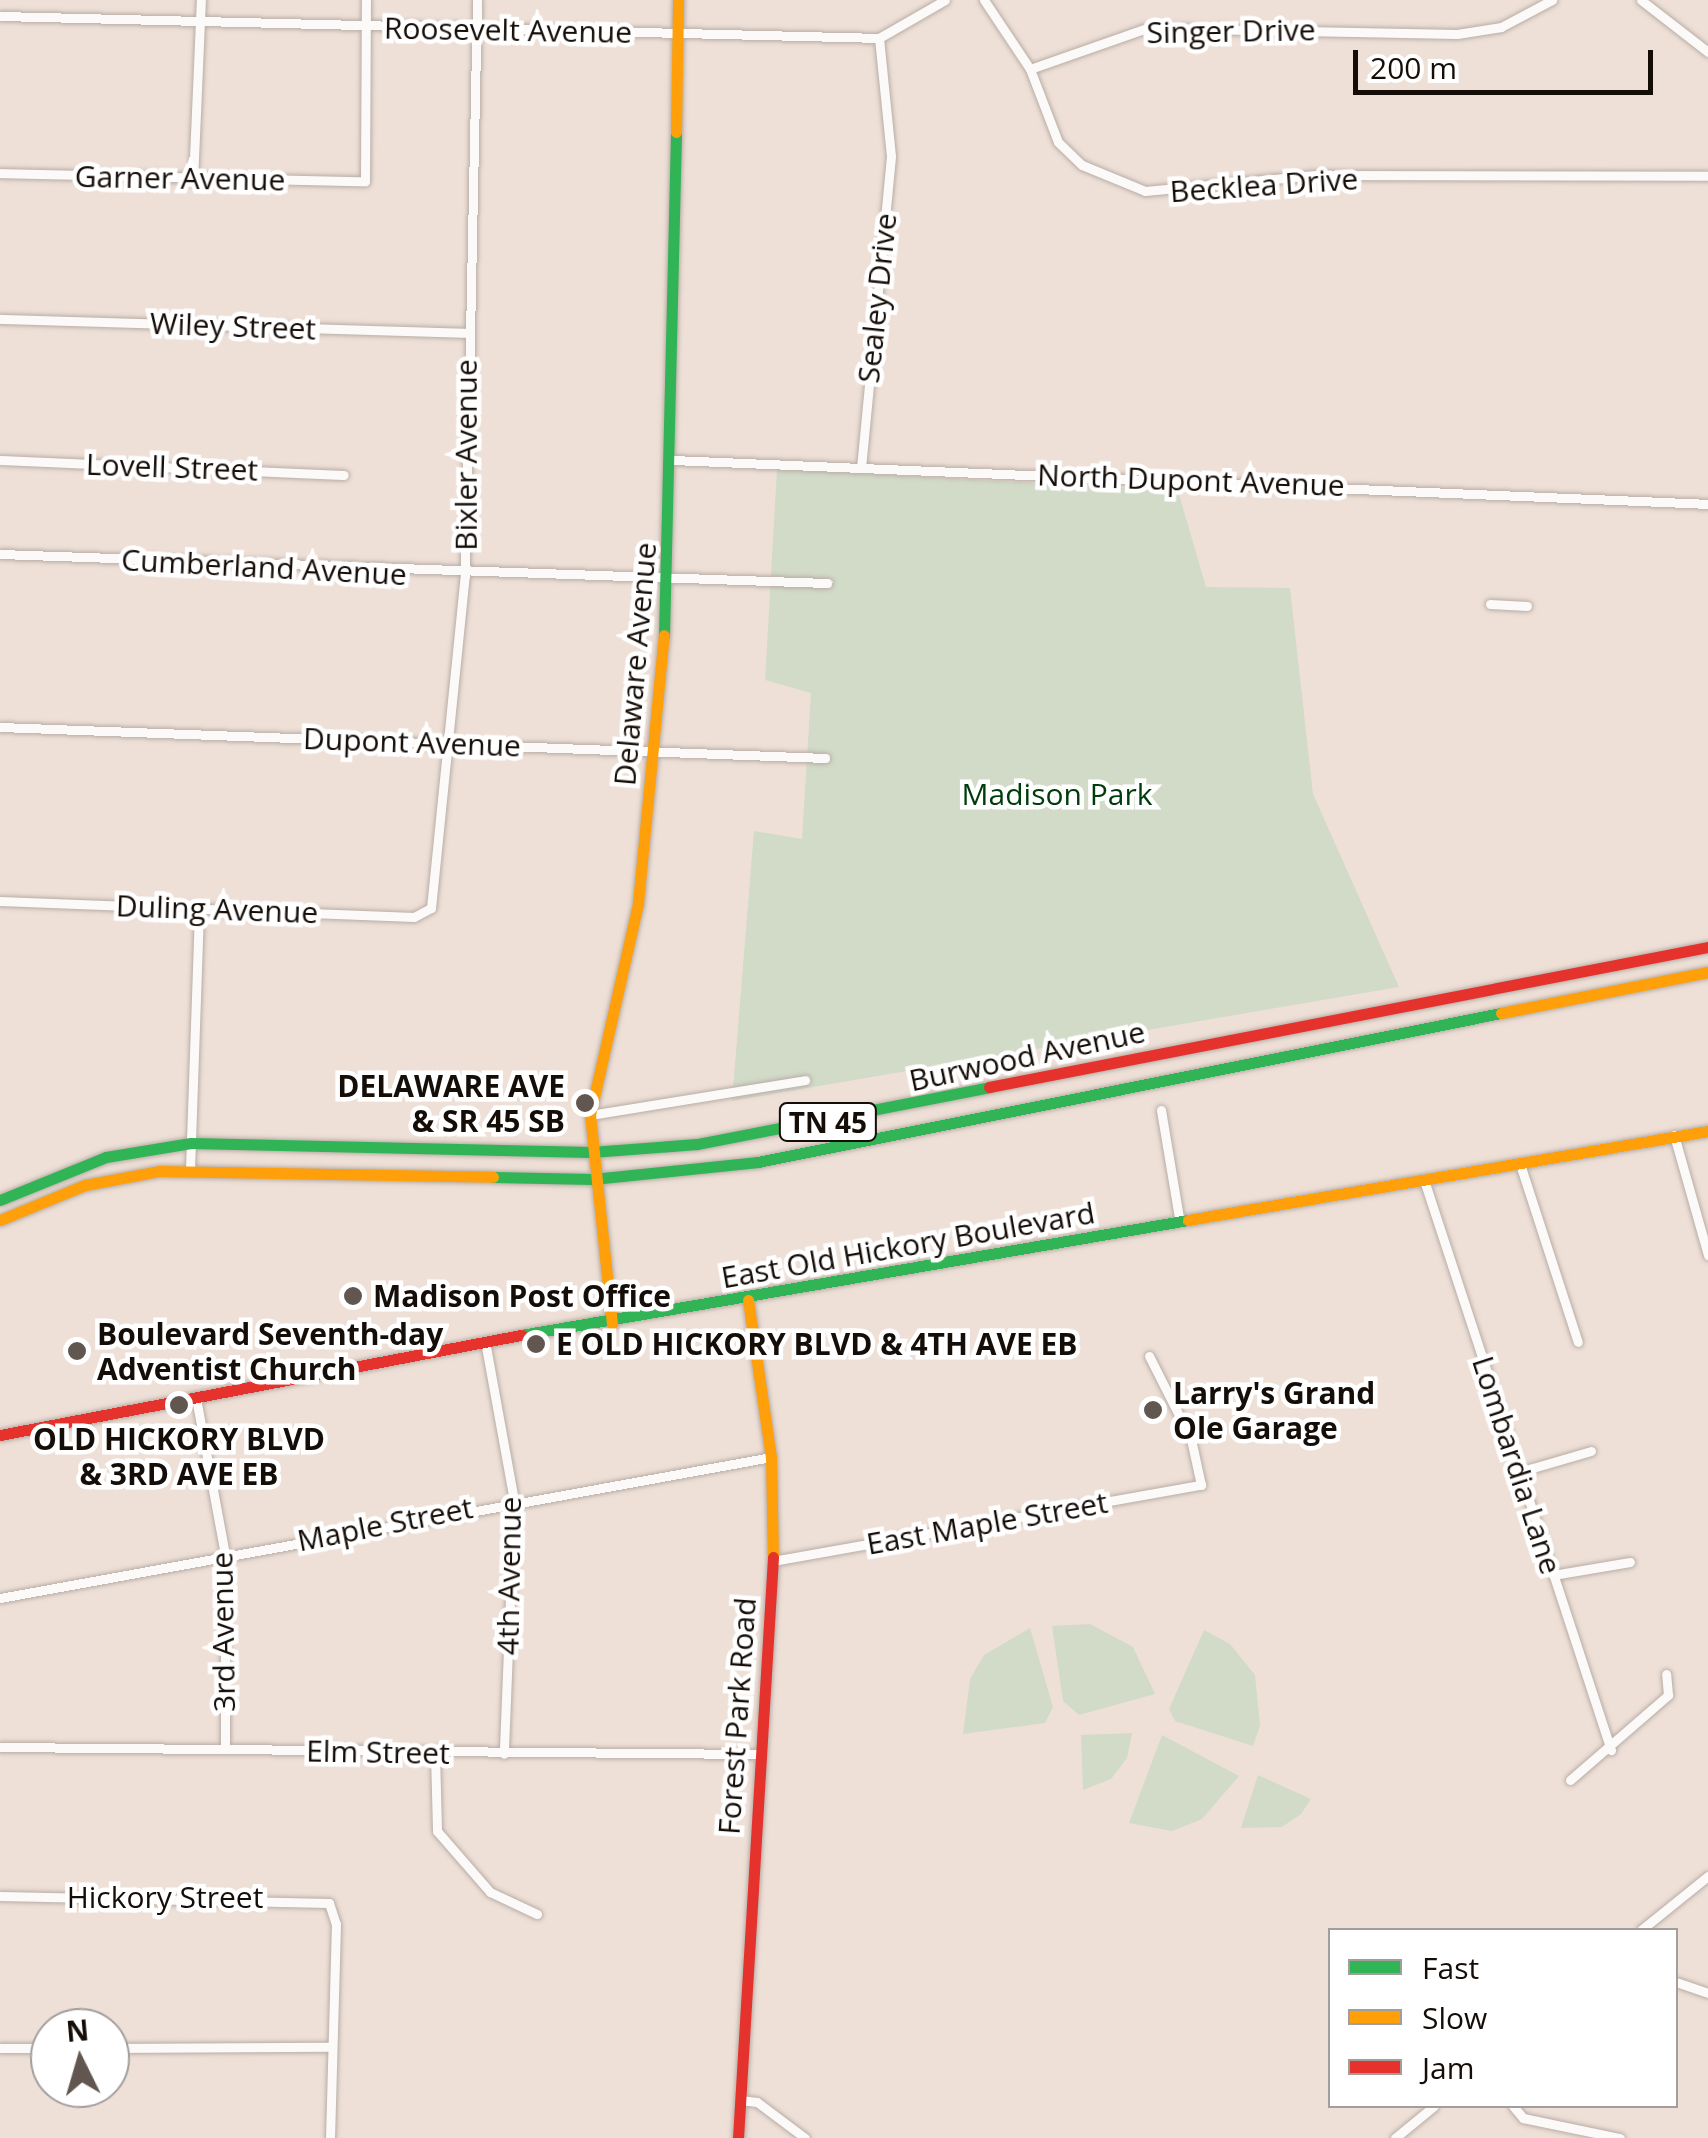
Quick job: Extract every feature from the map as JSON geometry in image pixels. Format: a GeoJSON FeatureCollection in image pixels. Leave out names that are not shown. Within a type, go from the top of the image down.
{"type":"FeatureCollection","features":[{"type":"Feature","properties":{"kind":"street"},"geometry":{"type":"LineString","coordinates":[[192,181],[201,0]]}},
{"type":"Feature","properties":{"kind":"street"},"geometry":{"type":"LineString","coordinates":[[366,0],[366,26]]}},
{"type":"Feature","properties":{"kind":"street","name":"Bixler Avenue"},"geometry":{"type":"LineString","coordinates":[[431,908],[465,576],[466,334],[478,0]]}},
{"type":"Feature","properties":{"kind":"street","name":"Delaware Avenue"},"geometry":{"type":"LineString","coordinates":[[612,1324],[593,1178],[590,1115],[638,903],[669,580],[678,0]]}},
{"type":"Feature","properties":{"kind":"street"},"geometry":{"type":"LineString","coordinates":[[879,38],[944,0]]}},
{"type":"Feature","properties":{"kind":"street","name":"Becklea Drive"},"geometry":{"type":"LineString","coordinates":[[984,0],[1030,69],[1058,142],[1082,166],[1145,192],[1320,175],[1708,176]]}},
{"type":"Feature","properties":{"kind":"street","name":"Singer Drive"},"geometry":{"type":"LineString","coordinates":[[1030,69],[1148,28],[1457,34],[1501,27],[1552,0]]}},
{"type":"Feature","properties":{"kind":"street"},"geometry":{"type":"LineString","coordinates":[[1641,0],[1708,52]]}},
{"type":"Feature","properties":{"kind":"street","name":"Roosevelt Avenue"},"geometry":{"type":"LineString","coordinates":[[0,16],[879,38]]}},
{"type":"Feature","properties":{"kind":"street","name":"Garner Avenue"},"geometry":{"type":"LineString","coordinates":[[0,173],[192,181],[360,180],[366,26]]}},
{"type":"Feature","properties":{"kind":"street","name":"Sealey Drive"},"geometry":{"type":"LineString","coordinates":[[860,468],[892,129],[879,38]]}},
{"type":"Feature","properties":{"kind":"street","name":"Wiley Street"},"geometry":{"type":"LineString","coordinates":[[0,318],[466,334]]}},
{"type":"Feature","properties":{"kind":"street","name":"Lovell Street"},"geometry":{"type":"LineString","coordinates":[[0,460],[344,474]]}},
{"type":"Feature","properties":{"kind":"street","name":"North Dupont Avenue"},"geometry":{"type":"LineString","coordinates":[[673,460],[1509,500],[1708,504]]}},
{"type":"Feature","properties":{"kind":"street","name":"Cumberland Avenue"},"geometry":{"type":"LineString","coordinates":[[0,554],[465,576],[827,583]]}},
{"type":"Feature","properties":{"kind":"street"},"geometry":{"type":"LineString","coordinates":[[1490,604],[1527,606]]}},
{"type":"Feature","properties":{"kind":"street","name":"Dupont Avenue"},"geometry":{"type":"LineString","coordinates":[[0,727],[825,758]]}},
{"type":"Feature","properties":{"kind":"street","name":"Duling Avenue"},"geometry":{"type":"LineString","coordinates":[[0,901],[414,917],[431,908]]}},
{"type":"Feature","properties":{"kind":"street"},"geometry":{"type":"LineString","coordinates":[[190,1169],[199,908]]}},
{"type":"Feature","properties":{"kind":"street","name":"Burwood Avenue"},"geometry":{"type":"LineString","coordinates":[[0,1200],[106,1157],[191,1144],[591,1152],[842,1120],[1708,947]]}},
{"type":"Feature","properties":{"kind":"street","name":"Burwood Avenue"},"geometry":{"type":"LineString","coordinates":[[0,1220],[84,1185],[190,1169],[593,1178],[758,1162],[1708,972]]}},
{"type":"Feature","properties":{"kind":"street"},"geometry":{"type":"LineString","coordinates":[[590,1115],[805,1080]]}},
{"type":"Feature","properties":{"kind":"street"},"geometry":{"type":"LineString","coordinates":[[1161,1110],[1179,1218]]}},
{"type":"Feature","properties":{"kind":"street","name":"East Old Hickory Boulevard"},"geometry":{"type":"LineString","coordinates":[[0,1435],[484,1341],[612,1324],[1179,1218],[1708,1131]]}},
{"type":"Feature","properties":{"kind":"street"},"geometry":{"type":"LineString","coordinates":[[1674,1136],[1708,1255]]}},
{"type":"Feature","properties":{"kind":"street"},"geometry":{"type":"LineString","coordinates":[[1520,1164],[1578,1342]]}},
{"type":"Feature","properties":{"kind":"street","name":"Lombardia Lane"},"geometry":{"type":"LineString","coordinates":[[1424,1180],[1611,1750]]}},
{"type":"Feature","properties":{"kind":"street","name":"Forest Park Road"},"geometry":{"type":"LineString","coordinates":[[738,2138],[756,1754],[773,1561],[771,1457],[748,1300]]}},
{"type":"Feature","properties":{"kind":"street","name":"4th Avenue"},"geometry":{"type":"LineString","coordinates":[[484,1341],[514,1500],[504,1754]]}},
{"type":"Feature","properties":{"kind":"street","name":"East Maple Street"},"geometry":{"type":"LineString","coordinates":[[773,1561],[1200,1486],[1191,1439],[1149,1356]]}},
{"type":"Feature","properties":{"kind":"street","name":"3rd Avenue"},"geometry":{"type":"LineString","coordinates":[[196,1398],[225,1555],[225,1748]]}},
{"type":"Feature","properties":{"kind":"street"},"geometry":{"type":"LineString","coordinates":[[1520,1472],[1591,1450]]}},
{"type":"Feature","properties":{"kind":"street","name":"Maple Street"},"geometry":{"type":"LineString","coordinates":[[0,1598],[514,1500],[771,1457]]}},
{"type":"Feature","properties":{"kind":"street"},"geometry":{"type":"LineString","coordinates":[[1553,1575],[1630,1562]]}},
{"type":"Feature","properties":{"kind":"street"},"geometry":{"type":"LineString","coordinates":[[1570,1780],[1611,1750],[1668,1696],[1666,1674]]}},
{"type":"Feature","properties":{"kind":"street","name":"Elm Street"},"geometry":{"type":"LineString","coordinates":[[0,1746],[756,1754]]}},
{"type":"Feature","properties":{"kind":"street"},"geometry":{"type":"LineString","coordinates":[[436,1753],[437,1832],[490,1892],[537,1914]]}},
{"type":"Feature","properties":{"kind":"street"},"geometry":{"type":"LineString","coordinates":[[1643,1928],[1708,1876]]}},
{"type":"Feature","properties":{"kind":"street","name":"Hickory Street"},"geometry":{"type":"LineString","coordinates":[[0,1896],[328,1903],[336,1924],[331,2048]]}},
{"type":"Feature","properties":{"kind":"street"},"geometry":{"type":"LineString","coordinates":[[1678,1983],[1708,1993]]}},
{"type":"Feature","properties":{"kind":"street"},"geometry":{"type":"LineString","coordinates":[[0,2048],[30,2048]]}},
{"type":"Feature","properties":{"kind":"street"},"geometry":{"type":"LineString","coordinates":[[130,2048],[331,2048],[330,2138]]}},
{"type":"Feature","properties":{"kind":"street"},"geometry":{"type":"LineString","coordinates":[[740,2100],[757,2102],[805,2138]]}},
{"type":"Feature","properties":{"kind":"street"},"geometry":{"type":"LineString","coordinates":[[1395,2138],[1432,2108]]}},
{"type":"Feature","properties":{"kind":"street"},"geometry":{"type":"LineString","coordinates":[[1515,2108],[1523,2118],[1620,2138]]}},
{"type":"Feature","properties":{"kind":"green space","name":"Madison Park"},"geometry":{"type":"Polygon","coordinates":[[[777,469],[1178,491],[1206,587],[1290,588],[1313,794],[1399,987],[732,1101],[754,831],[802,839],[811,693],[765,680],[777,469]]]}},
{"type":"Feature","properties":{"kind":"green space"},"geometry":{"type":"Polygon","coordinates":[[[1090,1624],[1133,1647],[1155,1694],[1079,1715],[1063,1701],[1052,1626],[1090,1624]]]}},
{"type":"Feature","properties":{"kind":"green space"},"geometry":{"type":"Polygon","coordinates":[[[1030,1628],[1053,1707],[1045,1723],[963,1734],[970,1679],[984,1655],[1030,1628]]]}},
{"type":"Feature","properties":{"kind":"green space"},"geometry":{"type":"Polygon","coordinates":[[[1204,1630],[1230,1644],[1255,1675],[1260,1725],[1253,1746],[1175,1721],[1169,1709],[1204,1630]]]}},
{"type":"Feature","properties":{"kind":"green space"},"geometry":{"type":"Polygon","coordinates":[[[1132,1733],[1127,1758],[1111,1779],[1083,1790],[1081,1735],[1132,1733]]]}},
{"type":"Feature","properties":{"kind":"green space"},"geometry":{"type":"Polygon","coordinates":[[[1162,1735],[1239,1776],[1202,1819],[1172,1831],[1129,1823],[1162,1735]]]}},
{"type":"Feature","properties":{"kind":"green space"},"geometry":{"type":"Polygon","coordinates":[[[1258,1775],[1311,1799],[1301,1814],[1282,1827],[1241,1828],[1258,1775]]]}},
{"type":"Feature","properties":{"kind":"traffic: fast"},"geometry":{"type":"LineString","coordinates":[[664,635],[676,132]]}},
{"type":"Feature","properties":{"kind":"traffic: fast"},"geometry":{"type":"LineString","coordinates":[[493,1177],[593,1179],[758,1162],[1501,1013]]}},
{"type":"Feature","properties":{"kind":"traffic: fast"},"geometry":{"type":"LineString","coordinates":[[0,1200],[106,1157],[191,1143],[591,1152],[697,1144],[989,1087]]}},
{"type":"Feature","properties":{"kind":"traffic: fast"},"geometry":{"type":"LineString","coordinates":[[521,1335],[1188,1220]]}},
{"type":"Feature","properties":{"kind":"traffic: slow"},"geometry":{"type":"LineString","coordinates":[[676,132],[678,0]]}},
{"type":"Feature","properties":{"kind":"traffic: slow"},"geometry":{"type":"LineString","coordinates":[[612,1324],[590,1115],[638,903],[664,635]]}},
{"type":"Feature","properties":{"kind":"traffic: slow"},"geometry":{"type":"LineString","coordinates":[[1501,1013],[1708,972]]}},
{"type":"Feature","properties":{"kind":"traffic: slow"},"geometry":{"type":"LineString","coordinates":[[1188,1220],[1708,1131]]}},
{"type":"Feature","properties":{"kind":"traffic: slow"},"geometry":{"type":"LineString","coordinates":[[0,1220],[85,1185],[159,1171],[493,1177]]}},
{"type":"Feature","properties":{"kind":"traffic: slow"},"geometry":{"type":"LineString","coordinates":[[748,1300],[771,1457],[773,1557]]}},
{"type":"Feature","properties":{"kind":"traffic: jam"},"geometry":{"type":"LineString","coordinates":[[989,1087],[1708,947]]}},
{"type":"Feature","properties":{"kind":"traffic: jam"},"geometry":{"type":"LineString","coordinates":[[0,1435],[521,1335]]}},
{"type":"Feature","properties":{"kind":"traffic: jam"},"geometry":{"type":"LineString","coordinates":[[738,2138],[773,1557]]}},
{"type":"Feature","properties":{"kind":"place","name":"DELAWARE AVE & SR 45 SB"},"geometry":{"type":"Point","coordinates":[585,1103]}},
{"type":"Feature","properties":{"kind":"place","name":"Madison Post Office"},"geometry":{"type":"Point","coordinates":[353,1296]}},
{"type":"Feature","properties":{"kind":"place","name":"E OLD HICKORY BLVD & 4TH AVE EB"},"geometry":{"type":"Point","coordinates":[536,1344]}},
{"type":"Feature","properties":{"kind":"place","name":"Boulevard Seventh-day Adventist Church"},"geometry":{"type":"Point","coordinates":[77,1351]}},
{"type":"Feature","properties":{"kind":"place","name":"OLD HICKORY BLVD & 3RD AVE EB"},"geometry":{"type":"Point","coordinates":[179,1405]}},
{"type":"Feature","properties":{"kind":"place","name":"Larry's Grand Ole Garage"},"geometry":{"type":"Point","coordinates":[1153,1410]}}]}
